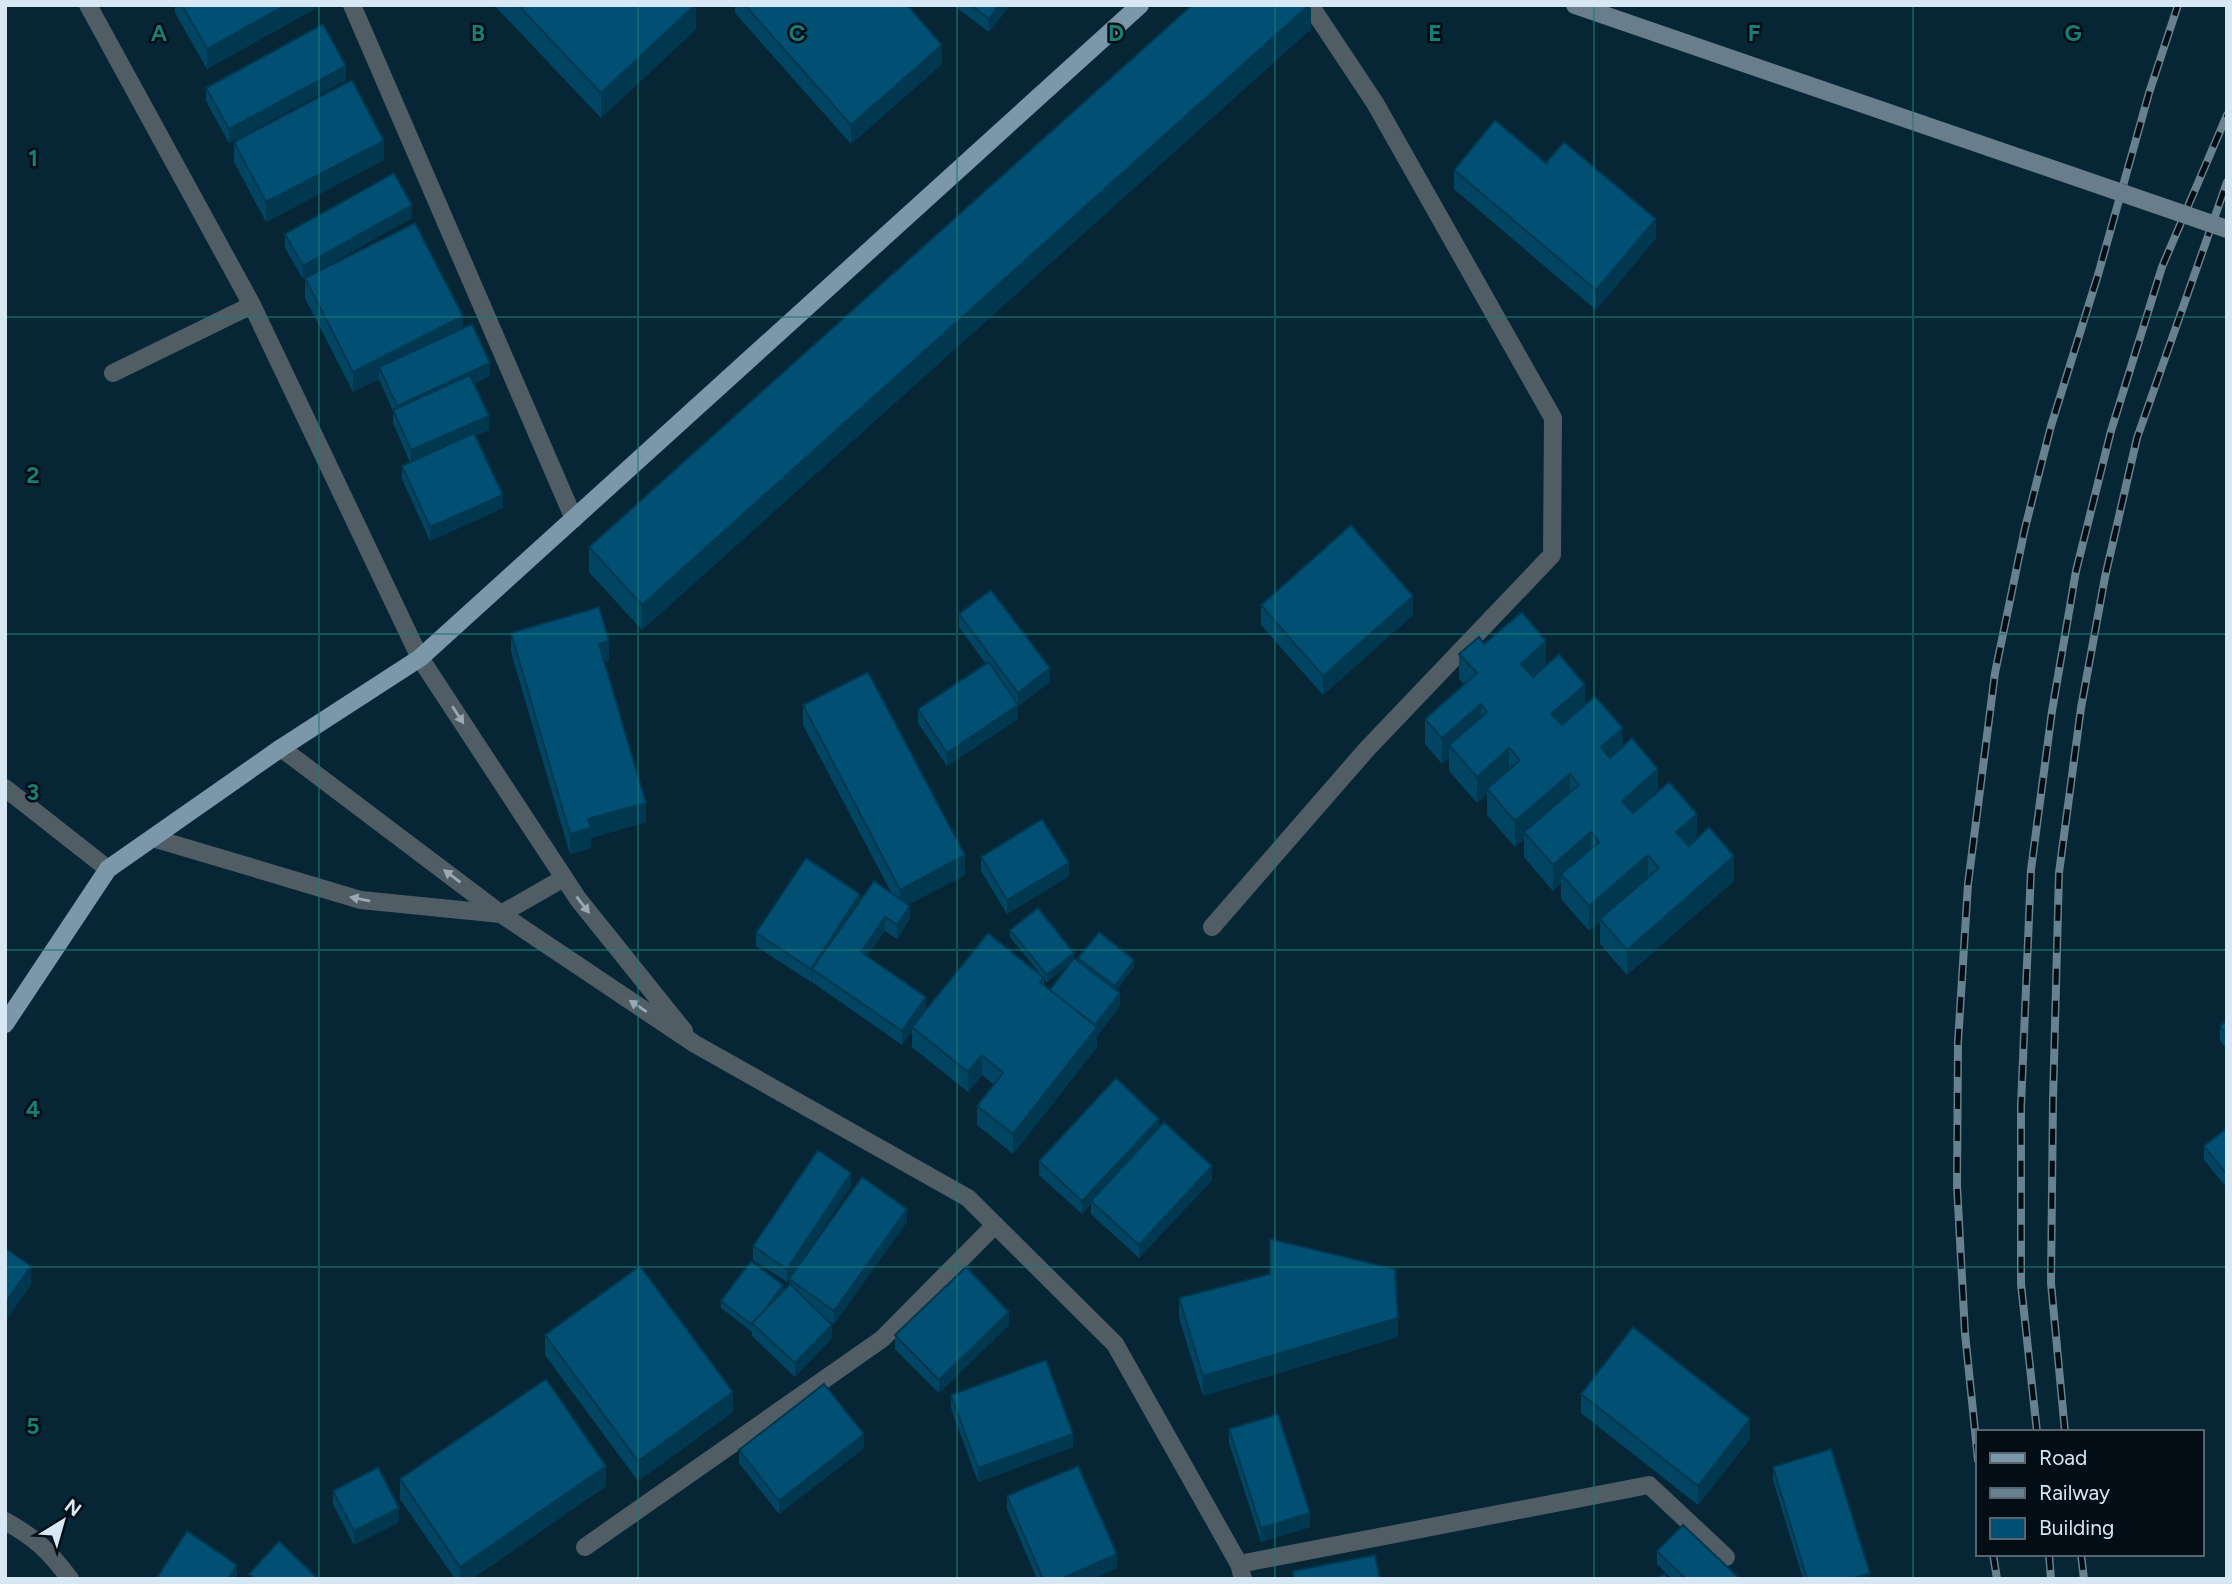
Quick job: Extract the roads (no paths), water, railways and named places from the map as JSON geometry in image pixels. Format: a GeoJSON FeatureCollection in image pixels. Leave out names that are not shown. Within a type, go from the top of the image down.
{"type":"FeatureCollection","features":[{"type":"Feature","properties":{"kind":"main road"},"geometry":{"type":"LineString","coordinates":[[5,1024],[108,869],[281,748],[420,658],[1140,5]]}},
{"type":"Feature","properties":{"kind":"main road"},"geometry":{"type":"LineString","coordinates":[[1575,5],[2227,229]]}},
{"type":"Feature","properties":{"kind":"street"},"geometry":{"type":"LineString","coordinates":[[88,5],[252,304],[420,658],[578,899],[695,1044]]}},
{"type":"Feature","properties":{"kind":"street"},"geometry":{"type":"LineString","coordinates":[[352,5],[574,519]]}},
{"type":"Feature","properties":{"kind":"street"},"geometry":{"type":"LineString","coordinates":[[1212,927],[1367,748],[1552,555],[1553,418],[1375,103],[1311,5]]}},
{"type":"Feature","properties":{"kind":"street"},"geometry":{"type":"LineString","coordinates":[[113,373],[252,304]]}},
{"type":"Feature","properties":{"kind":"street"},"geometry":{"type":"LineString","coordinates":[[281,748],[501,914],[695,1044],[968,1198],[1115,1344],[1241,1571],[1649,1485],[1726,1557]]}},
{"type":"Feature","properties":{"kind":"street"},"geometry":{"type":"LineString","coordinates":[[5,788],[108,869]]}},
{"type":"Feature","properties":{"kind":"street"},"geometry":{"type":"LineString","coordinates":[[153,838],[360,900],[501,914],[564,878]]}},
{"type":"Feature","properties":{"kind":"street"},"geometry":{"type":"LineString","coordinates":[[585,1547],[882,1339],[995,1225]]}},
{"type":"Feature","properties":{"kind":"street"},"geometry":{"type":"LineString","coordinates":[[5,1521],[24,1531],[47,1549],[70,1579]]}},
{"type":"Feature","properties":{"kind":"railway"},"geometry":{"type":"LineString","coordinates":[[1976,1440],[1965,1333],[1957,1185],[1958,1042],[1968,884],[1995,673],[2025,528],[2051,426],[2098,275],[2149,93],[2178,5]]}},
{"type":"Feature","properties":{"kind":"railway"},"geometry":{"type":"LineString","coordinates":[[2037,1430],[2021,1284],[2021,1106],[2031,870],[2052,711],[2076,571],[2111,431],[2162,267],[2227,115]]}},
{"type":"Feature","properties":{"kind":"railway"},"geometry":{"type":"LineString","coordinates":[[2065,1430],[2051,1283],[2059,873],[2081,708],[2105,577],[2137,438],[2227,182]]}},
{"type":"Feature","properties":{"kind":"railway"},"geometry":{"type":"LineString","coordinates":[[1993,1556],[1997,1579]]}},
{"type":"Feature","properties":{"kind":"railway"},"geometry":{"type":"LineString","coordinates":[[2049,1556],[2051,1579]]}},
{"type":"Feature","properties":{"kind":"railway"},"geometry":{"type":"LineString","coordinates":[[2081,1556],[2084,1579]]}}]}
